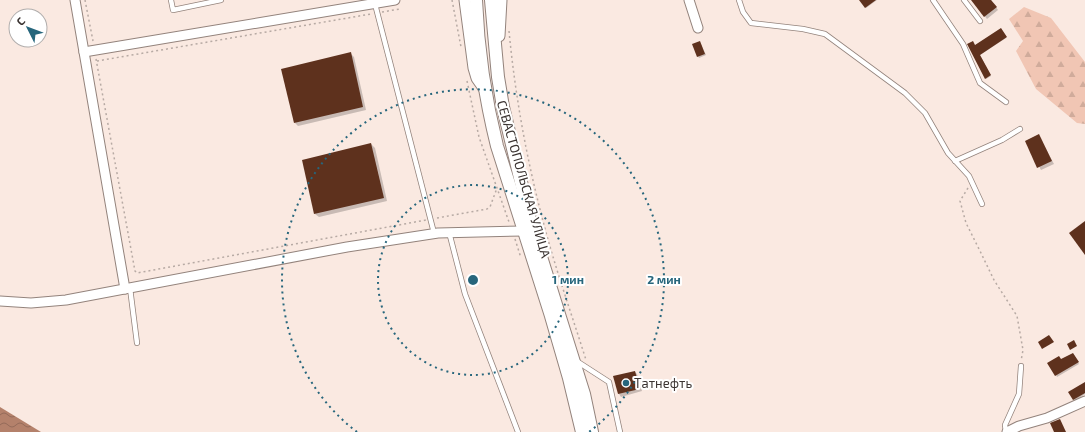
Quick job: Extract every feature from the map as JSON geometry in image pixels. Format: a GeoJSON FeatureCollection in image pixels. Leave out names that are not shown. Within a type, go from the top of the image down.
{"type":"FeatureCollection","features":[{"type":"Feature","properties":{"kind":"main road","name":"СЕВАСТОПОЛЬСКАЯ УЛИЦА"},"geometry":{"type":"LineString","coordinates":[[476,0],[484,88],[497,146],[567,371],[582,432]]}},
{"type":"Feature","properties":{"kind":"main road","name":"СЕВАСТОПОЛЬСКАЯ УЛИЦА"},"geometry":{"type":"LineString","coordinates":[[491,0],[499,84],[503,107],[532,228],[584,394],[592,432]]}},
{"type":"Feature","properties":{"kind":"street"},"geometry":{"type":"LineString","coordinates":[[75,0],[128,288]]}},
{"type":"Feature","properties":{"kind":"street"},"geometry":{"type":"LineString","coordinates":[[84,52],[376,8],[393,0]]}},
{"type":"Feature","properties":{"kind":"street"},"geometry":{"type":"LineString","coordinates":[[464,0],[474,68],[477,78],[484,88]]}},
{"type":"Feature","properties":{"kind":"street"},"geometry":{"type":"LineString","coordinates":[[499,84],[502,67],[498,27],[501,0]]}},
{"type":"Feature","properties":{"kind":"street"},"geometry":{"type":"LineString","coordinates":[[689,0],[698,28]]}},
{"type":"Feature","properties":{"kind":"street"},"geometry":{"type":"LineString","coordinates":[[0,302],[31,303],[66,300],[434,233],[490,233],[524,230]]}},
{"type":"Feature","properties":{"kind":"street"},"geometry":{"type":"LineString","coordinates":[[1006,432],[1019,426],[1047,418],[1085,401]]}},
{"type":"Feature","properties":{"kind":"lane"},"geometry":{"type":"LineString","coordinates":[[171,0],[173,10],[221,0]]}},
{"type":"Feature","properties":{"kind":"lane"},"geometry":{"type":"LineString","coordinates":[[739,0],[743,12],[751,23],[803,29],[825,34],[893,84],[925,113],[948,153],[969,176],[982,204]]}},
{"type":"Feature","properties":{"kind":"lane"},"geometry":{"type":"LineString","coordinates":[[933,0],[963,44],[980,83],[1006,102]]}},
{"type":"Feature","properties":{"kind":"lane"},"geometry":{"type":"LineString","coordinates":[[964,0],[980,21]]}},
{"type":"Feature","properties":{"kind":"lane"},"geometry":{"type":"LineString","coordinates":[[376,8],[434,233]]}},
{"type":"Feature","properties":{"kind":"lane"},"geometry":{"type":"LineString","coordinates":[[955,161],[1002,140],[1020,129]]}},
{"type":"Feature","properties":{"kind":"lane"},"geometry":{"type":"LineString","coordinates":[[449,232],[465,294],[518,432]]}},
{"type":"Feature","properties":{"kind":"lane"},"geometry":{"type":"LineString","coordinates":[[128,288],[138,343]]}},
{"type":"Feature","properties":{"kind":"lane"},"geometry":{"type":"LineString","coordinates":[[573,359],[589,371],[609,382],[620,432]]}},
{"type":"Feature","properties":{"kind":"lane"},"geometry":{"type":"LineString","coordinates":[[1006,432],[1005,425],[1018,394],[1021,366]]}},
{"type":"Feature","properties":{"kind":"path"},"geometry":{"type":"LineString","coordinates":[[85,0],[135,271],[137,273],[487,209],[490,207],[497,188]]}},
{"type":"Feature","properties":{"kind":"path"},"geometry":{"type":"LineString","coordinates":[[97,61],[376,8],[400,9]]}},
{"type":"Feature","properties":{"kind":"path"},"geometry":{"type":"LineString","coordinates":[[509,30],[514,80],[536,192],[548,237],[589,371]]}},
{"type":"Feature","properties":{"kind":"path"},"geometry":{"type":"LineString","coordinates":[[965,192],[960,201],[966,223],[994,280],[1017,316],[1023,350],[1021,366]]}},
{"type":"Feature","properties":{"kind":"green space"},"geometry":{"type":"Polygon","coordinates":[[[1024,7],[1051,18],[1085,62],[1085,124],[1077,123],[1036,89],[1016,51],[1023,41],[1009,19],[1024,7]]]}},
{"type":"Feature","properties":{"kind":"water"},"geometry":{"type":"Polygon","coordinates":[[[0,407],[41,432],[0,432],[0,407]]]}},
{"type":"Feature","properties":{"kind":"building"},"geometry":{"type":"Polygon","coordinates":[[[859,0],[876,0],[865,8],[859,0]]]}},
{"type":"Feature","properties":{"kind":"building"},"geometry":{"type":"Polygon","coordinates":[[[971,0],[991,0],[997,7],[984,17],[971,0]]]}},
{"type":"Feature","properties":{"kind":"building"},"geometry":{"type":"Polygon","coordinates":[[[1001,28],[1007,37],[980,55],[991,75],[985,79],[967,44],[973,41],[975,45],[1001,28]]]}},
{"type":"Feature","properties":{"kind":"building"},"geometry":{"type":"Polygon","coordinates":[[[700,41],[705,54],[697,57],[692,44],[700,41]]]}},
{"type":"Feature","properties":{"kind":"building"},"geometry":{"type":"Polygon","coordinates":[[[351,52],[363,107],[294,123],[281,69],[351,52]]]}},
{"type":"Feature","properties":{"kind":"building"},"geometry":{"type":"Polygon","coordinates":[[[1039,134],[1052,161],[1037,168],[1025,141],[1039,134]]]}},
{"type":"Feature","properties":{"kind":"building"},"geometry":{"type":"Polygon","coordinates":[[[371,143],[384,198],[314,214],[302,160],[371,143]]]}},
{"type":"Feature","properties":{"kind":"building"},"geometry":{"type":"Polygon","coordinates":[[[1085,221],[1085,255],[1069,233],[1085,221]]]}},
{"type":"Feature","properties":{"kind":"building"},"geometry":{"type":"Polygon","coordinates":[[[1049,335],[1054,342],[1042,349],[1038,342],[1049,335]]]}},
{"type":"Feature","properties":{"kind":"building"},"geometry":{"type":"Polygon","coordinates":[[[1074,340],[1077,346],[1070,350],[1067,344],[1074,340]]]}},
{"type":"Feature","properties":{"kind":"building"},"geometry":{"type":"Polygon","coordinates":[[[1073,353],[1079,362],[1055,376],[1047,363],[1059,356],[1061,359],[1073,353]]]}},
{"type":"Feature","properties":{"kind":"building","name":"Татнефть"},"geometry":{"type":"Polygon","coordinates":[[[635,371],[640,389],[618,394],[613,376],[635,371]]]}},
{"type":"Feature","properties":{"kind":"building"},"geometry":{"type":"Polygon","coordinates":[[[1085,382],[1085,393],[1073,400],[1068,392],[1085,382]]]}},
{"type":"Feature","properties":{"kind":"building"},"geometry":{"type":"Polygon","coordinates":[[[1060,419],[1066,432],[1054,432],[1050,423],[1060,419]]]}},
{"type":"Feature","properties":{"kind":"place","name":"Татнефть"},"geometry":{"type":"Point","coordinates":[626,383]}}]}
